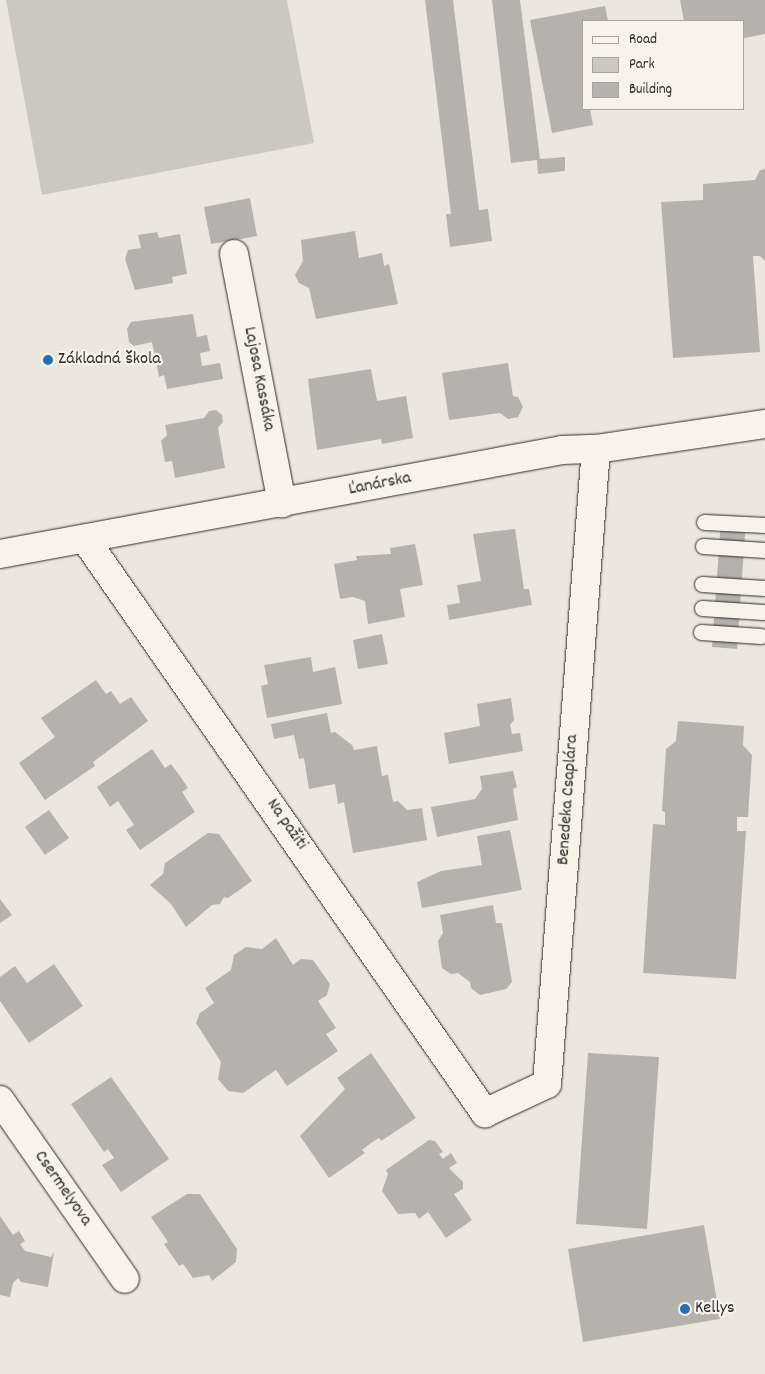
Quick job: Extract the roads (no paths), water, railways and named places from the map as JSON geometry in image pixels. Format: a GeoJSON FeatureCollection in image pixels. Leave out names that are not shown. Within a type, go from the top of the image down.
{"type":"FeatureCollection","features":[{"type":"Feature","properties":{"kind":"street","name":"Lajosa Kassáka"},"geometry":{"type":"LineString","coordinates":[[234,254],[282,503]]}},
{"type":"Feature","properties":{"kind":"street","name":"Ľanárska"},"geometry":{"type":"LineString","coordinates":[[0,554],[562,450],[596,449],[764,425]]}},
{"type":"Feature","properties":{"kind":"street","name":"Benedeka Csaplára"},"geometry":{"type":"LineString","coordinates":[[486,1113],[548,1084],[596,449]]}},
{"type":"Feature","properties":{"kind":"street","name":"Na pažiti"},"geometry":{"type":"LineString","coordinates":[[85,539],[486,1113]]}},
{"type":"Feature","properties":{"kind":"street","name":"Csermelyova"},"geometry":{"type":"LineString","coordinates":[[0,1100],[125,1278]]}},
{"type":"Feature","properties":{"kind":"lane"},"geometry":{"type":"LineString","coordinates":[[704,522],[765,526]]}},
{"type":"Feature","properties":{"kind":"lane"},"geometry":{"type":"LineString","coordinates":[[703,546],[765,550]]}},
{"type":"Feature","properties":{"kind":"lane"},"geometry":{"type":"LineString","coordinates":[[702,584],[764,588]]}},
{"type":"Feature","properties":{"kind":"lane"},"geometry":{"type":"LineString","coordinates":[[702,608],[763,612]]}},
{"type":"Feature","properties":{"kind":"lane"},"geometry":{"type":"LineString","coordinates":[[701,632],[761,636]]}},
{"type":"Feature","properties":{"kind":"place","name":"Základná škola"},"geometry":{"type":"Point","coordinates":[48,360]}},
{"type":"Feature","properties":{"kind":"place","name":"Kellys"},"geometry":{"type":"Point","coordinates":[685,1309]}}]}
